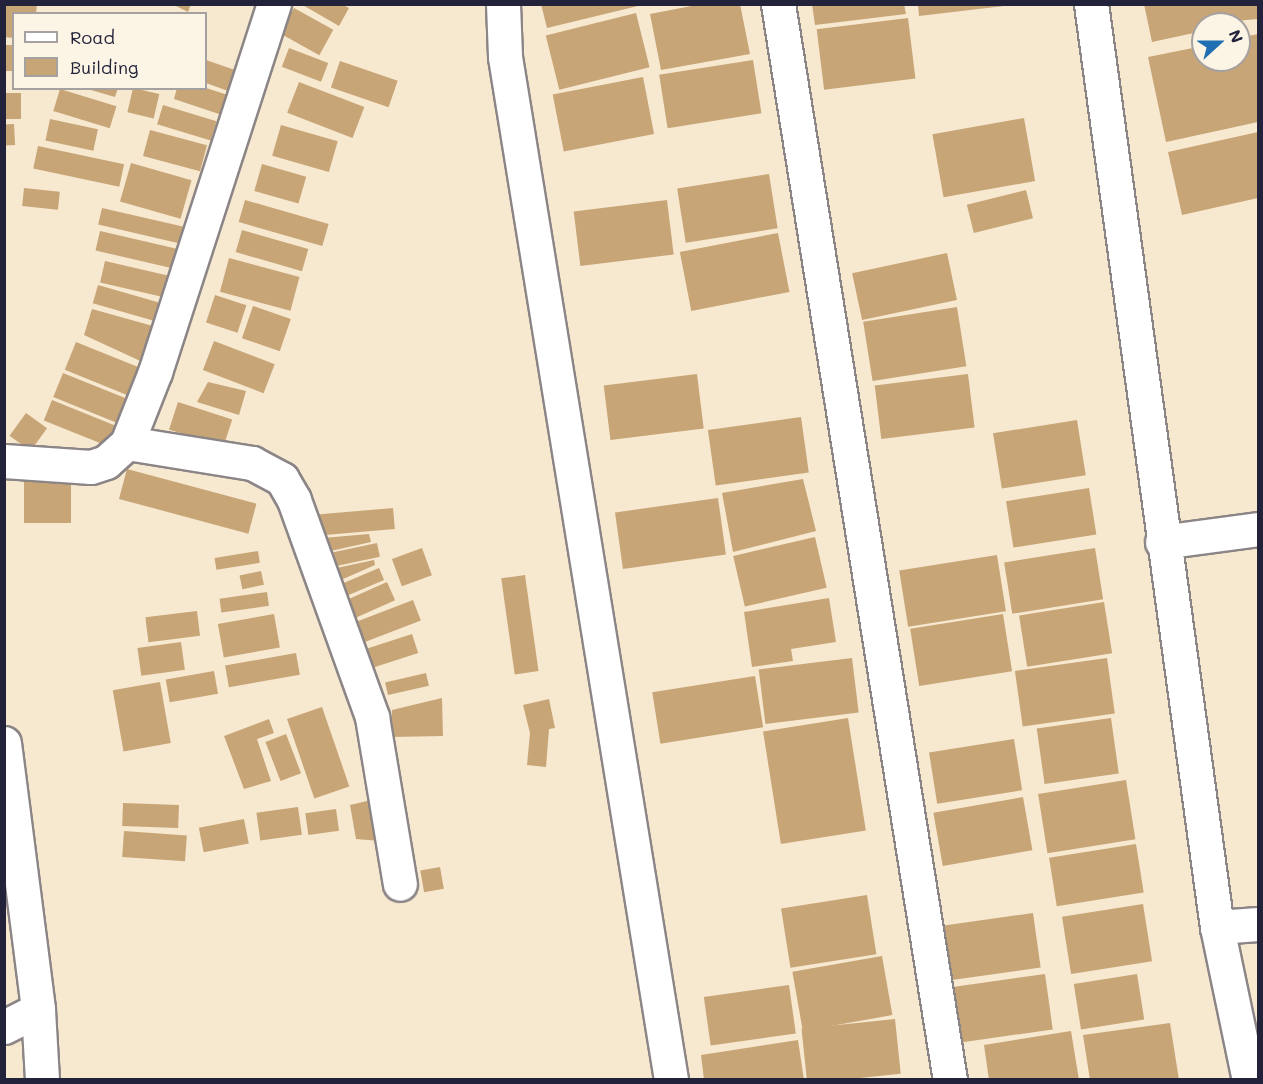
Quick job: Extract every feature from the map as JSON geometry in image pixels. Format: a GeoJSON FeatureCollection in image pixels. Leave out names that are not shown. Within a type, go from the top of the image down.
{"type":"FeatureCollection","features":[{"type":"Feature","properties":{"kind":"street"},"geometry":{"type":"LineString","coordinates":[[4,461],[91,467],[106,462],[127,443],[155,372],[274,4]]}},
{"type":"Feature","properties":{"kind":"street"},"geometry":{"type":"LineString","coordinates":[[503,4],[507,68],[671,1080]]}},
{"type":"Feature","properties":{"kind":"street"},"geometry":{"type":"LineString","coordinates":[[778,4],[950,1080]]}},
{"type":"Feature","properties":{"kind":"street"},"geometry":{"type":"LineString","coordinates":[[1091,4],[1162,542],[1217,927],[1249,1080]]}},
{"type":"Feature","properties":{"kind":"street"},"geometry":{"type":"LineString","coordinates":[[127,443],[252,463],[282,479],[294,500],[372,717],[400,884]]}},
{"type":"Feature","properties":{"kind":"street"},"geometry":{"type":"LineString","coordinates":[[1162,542],[1258,529]]}},
{"type":"Feature","properties":{"kind":"street"},"geometry":{"type":"LineString","coordinates":[[4,742],[38,1010],[42,1080]]}},
{"type":"Feature","properties":{"kind":"street"},"geometry":{"type":"LineString","coordinates":[[1217,927],[1258,924]]}},
{"type":"Feature","properties":{"kind":"street"},"geometry":{"type":"LineString","coordinates":[[4,1028],[38,1010]]}},
{"type":"Feature","properties":{"kind":"building"},"geometry":{"type":"Polygon","coordinates":[[[4,4],[37,4],[36,12],[12,12],[12,38],[4,37],[4,4]]]}},
{"type":"Feature","properties":{"kind":"building"},"geometry":{"type":"Polygon","coordinates":[[[172,4],[191,4],[188,12],[172,4]]]}},
{"type":"Feature","properties":{"kind":"building"},"geometry":{"type":"Polygon","coordinates":[[[301,4],[341,4],[349,8],[339,26],[301,4]]]}},
{"type":"Feature","properties":{"kind":"building"},"geometry":{"type":"Polygon","coordinates":[[[541,4],[637,4],[638,6],[547,28],[541,4]]]}},
{"type":"Feature","properties":{"kind":"building"},"geometry":{"type":"Polygon","coordinates":[[[702,4],[740,4],[750,54],[661,70],[650,14],[702,4]]]}},
{"type":"Feature","properties":{"kind":"building"},"geometry":{"type":"Polygon","coordinates":[[[812,4],[904,4],[906,14],[815,25],[812,4]]]}},
{"type":"Feature","properties":{"kind":"building"},"geometry":{"type":"Polygon","coordinates":[[[918,4],[1004,4],[1004,6],[919,16],[918,4]]]}},
{"type":"Feature","properties":{"kind":"building"},"geometry":{"type":"Polygon","coordinates":[[[1144,4],[1258,4],[1258,19],[1251,20],[1251,12],[1191,12],[1191,34],[1152,42],[1144,4]]]}},
{"type":"Feature","properties":{"kind":"building"},"geometry":{"type":"Polygon","coordinates":[[[294,8],[333,30],[319,55],[280,33],[294,8]]]}},
{"type":"Feature","properties":{"kind":"building"},"geometry":{"type":"Polygon","coordinates":[[[636,13],[650,67],[559,90],[546,35],[636,13]]]}},
{"type":"Feature","properties":{"kind":"building"},"geometry":{"type":"Polygon","coordinates":[[[908,18],[915,79],[824,90],[817,29],[908,18]]]}},
{"type":"Feature","properties":{"kind":"building"},"geometry":{"type":"Polygon","coordinates":[[[1258,34],[1258,122],[1166,142],[1148,57],[1191,48],[1191,72],[1251,72],[1251,35],[1258,34]]]}},
{"type":"Feature","properties":{"kind":"building"},"geometry":{"type":"Polygon","coordinates":[[[4,45],[12,45],[12,71],[4,71],[4,45]]]}},
{"type":"Feature","properties":{"kind":"building"},"geometry":{"type":"Polygon","coordinates":[[[289,48],[328,63],[321,82],[282,67],[289,48]]]}},
{"type":"Feature","properties":{"kind":"building"},"geometry":{"type":"Polygon","coordinates":[[[207,60],[235,70],[228,91],[207,83],[207,60]]]}},
{"type":"Feature","properties":{"kind":"building"},"geometry":{"type":"Polygon","coordinates":[[[753,60],[761,113],[668,128],[659,75],[753,60]]]}},
{"type":"Feature","properties":{"kind":"building"},"geometry":{"type":"Polygon","coordinates":[[[340,61],[398,81],[389,107],[331,87],[340,61]]]}},
{"type":"Feature","properties":{"kind":"building"},"geometry":{"type":"Polygon","coordinates":[[[643,77],[654,134],[564,151],[553,95],[643,77]]]}},
{"type":"Feature","properties":{"kind":"building"},"geometry":{"type":"Polygon","coordinates":[[[299,82],[364,107],[353,138],[287,113],[299,82]]]}},
{"type":"Feature","properties":{"kind":"building"},"geometry":{"type":"Polygon","coordinates":[[[207,88],[228,95],[222,115],[174,99],[176,90],[207,88]]]}},
{"type":"Feature","properties":{"kind":"building"},"geometry":{"type":"Polygon","coordinates":[[[60,90],[116,106],[110,128],[53,111],[60,90]]]}},
{"type":"Feature","properties":{"kind":"building"},"geometry":{"type":"Polygon","coordinates":[[[91,90],[117,90],[115,97],[91,90]]]}},
{"type":"Feature","properties":{"kind":"building"},"geometry":{"type":"Polygon","coordinates":[[[133,90],[159,94],[154,118],[127,112],[133,90]]]}},
{"type":"Feature","properties":{"kind":"building"},"geometry":{"type":"Polygon","coordinates":[[[4,93],[21,93],[21,119],[4,119],[4,93]]]}},
{"type":"Feature","properties":{"kind":"building"},"geometry":{"type":"Polygon","coordinates":[[[163,105],[217,121],[211,140],[157,124],[163,105]]]}},
{"type":"Feature","properties":{"kind":"building"},"geometry":{"type":"Polygon","coordinates":[[[1024,118],[1035,181],[944,197],[932,134],[1024,118]]]}},
{"type":"Feature","properties":{"kind":"building"},"geometry":{"type":"Polygon","coordinates":[[[50,119],[98,129],[93,151],[45,141],[50,119]]]}},
{"type":"Feature","properties":{"kind":"building"},"geometry":{"type":"Polygon","coordinates":[[[14,124],[15,145],[5,145],[4,125],[14,124]]]}},
{"type":"Feature","properties":{"kind":"building"},"geometry":{"type":"Polygon","coordinates":[[[281,125],[338,141],[329,172],[272,156],[281,125]]]}},
{"type":"Feature","properties":{"kind":"building"},"geometry":{"type":"Polygon","coordinates":[[[150,130],[207,145],[200,171],[143,156],[150,130]]]}},
{"type":"Feature","properties":{"kind":"building"},"geometry":{"type":"Polygon","coordinates":[[[1258,132],[1258,198],[1182,215],[1168,152],[1258,132]]]}},
{"type":"Feature","properties":{"kind":"building"},"geometry":{"type":"Polygon","coordinates":[[[38,146],[124,164],[119,187],[33,168],[38,146]]]}},
{"type":"Feature","properties":{"kind":"building"},"geometry":{"type":"Polygon","coordinates":[[[131,163],[192,180],[181,219],[120,201],[131,163]]]}},
{"type":"Feature","properties":{"kind":"building"},"geometry":{"type":"Polygon","coordinates":[[[262,164],[306,177],[299,204],[254,191],[262,164]]]}},
{"type":"Feature","properties":{"kind":"building"},"geometry":{"type":"Polygon","coordinates":[[[769,174],[778,228],[686,243],[677,189],[769,174]]]}},
{"type":"Feature","properties":{"kind":"building"},"geometry":{"type":"Polygon","coordinates":[[[24,188],[60,192],[58,210],[22,206],[24,188]]]}},
{"type":"Feature","properties":{"kind":"building"},"geometry":{"type":"Polygon","coordinates":[[[1026,190],[1033,218],[974,233],[967,205],[1026,190]]]}},
{"type":"Feature","properties":{"kind":"building"},"geometry":{"type":"Polygon","coordinates":[[[245,200],[329,224],[322,246],[239,222],[245,200]]]}},
{"type":"Feature","properties":{"kind":"building"},"geometry":{"type":"Polygon","coordinates":[[[667,200],[674,255],[580,266],[574,211],[667,200]]]}},
{"type":"Feature","properties":{"kind":"building"},"geometry":{"type":"Polygon","coordinates":[[[102,208],[185,227],[181,244],[98,225],[102,208]]]}},
{"type":"Feature","properties":{"kind":"building"},"geometry":{"type":"Polygon","coordinates":[[[242,230],[308,249],[302,271],[236,252],[242,230]]]}},
{"type":"Feature","properties":{"kind":"building"},"geometry":{"type":"Polygon","coordinates":[[[100,231],[179,249],[174,269],[96,250],[100,231]]]}},
{"type":"Feature","properties":{"kind":"building"},"geometry":{"type":"Polygon","coordinates":[[[778,233],[789,292],[691,311],[680,252],[778,233]]]}},
{"type":"Feature","properties":{"kind":"building"},"geometry":{"type":"Polygon","coordinates":[[[947,253],[957,300],[862,320],[852,273],[947,253]]]}},
{"type":"Feature","properties":{"kind":"building"},"geometry":{"type":"Polygon","coordinates":[[[229,258],[300,277],[290,311],[220,292],[229,258]]]}},
{"type":"Feature","properties":{"kind":"building"},"geometry":{"type":"Polygon","coordinates":[[[105,261],[173,277],[168,298],[100,282],[105,261]]]}},
{"type":"Feature","properties":{"kind":"building"},"geometry":{"type":"Polygon","coordinates":[[[98,285],[163,304],[158,322],[93,303],[98,285]]]}},
{"type":"Feature","properties":{"kind":"building"},"geometry":{"type":"Polygon","coordinates":[[[215,295],[246,305],[237,333],[206,323],[215,295]]]}},
{"type":"Feature","properties":{"kind":"building"},"geometry":{"type":"Polygon","coordinates":[[[253,306],[291,319],[280,351],[242,338],[253,306]]]}},
{"type":"Feature","properties":{"kind":"building"},"geometry":{"type":"Polygon","coordinates":[[[957,307],[966,366],[873,381],[863,322],[957,307]]]}},
{"type":"Feature","properties":{"kind":"building"},"geometry":{"type":"Polygon","coordinates":[[[92,309],[160,328],[149,365],[84,335],[92,309]]]}},
{"type":"Feature","properties":{"kind":"building"},"geometry":{"type":"Polygon","coordinates":[[[214,341],[275,364],[264,393],[203,370],[214,341]]]}},
{"type":"Feature","properties":{"kind":"building"},"geometry":{"type":"Polygon","coordinates":[[[76,342],[146,370],[134,398],[65,370],[76,342]]]}},
{"type":"Feature","properties":{"kind":"building"},"geometry":{"type":"Polygon","coordinates":[[[63,373],[133,401],[123,425],[53,397],[63,373]]]}},
{"type":"Feature","properties":{"kind":"building"},"geometry":{"type":"Polygon","coordinates":[[[697,374],[704,429],[610,440],[604,385],[697,374]]]}},
{"type":"Feature","properties":{"kind":"building"},"geometry":{"type":"Polygon","coordinates":[[[968,374],[975,428],[881,439],[875,385],[968,374]]]}},
{"type":"Feature","properties":{"kind":"building"},"geometry":{"type":"Polygon","coordinates":[[[208,382],[246,391],[239,415],[197,402],[208,382]]]}},
{"type":"Feature","properties":{"kind":"building"},"geometry":{"type":"Polygon","coordinates":[[[52,400],[121,428],[112,448],[44,420],[52,400]]]}},
{"type":"Feature","properties":{"kind":"building"},"geometry":{"type":"Polygon","coordinates":[[[178,402],[232,420],[223,447],[169,430],[178,402]]]}},
{"type":"Feature","properties":{"kind":"building"},"geometry":{"type":"Polygon","coordinates":[[[26,413],[47,428],[31,451],[10,436],[26,413]]]}},
{"type":"Feature","properties":{"kind":"building"},"geometry":{"type":"Polygon","coordinates":[[[801,417],[809,472],[716,486],[708,430],[801,417]]]}},
{"type":"Feature","properties":{"kind":"building"},"geometry":{"type":"Polygon","coordinates":[[[1077,420],[1086,475],[1002,489],[993,433],[1077,420]]]}},
{"type":"Feature","properties":{"kind":"building"},"geometry":{"type":"Polygon","coordinates":[[[127,469],[256,504],[248,534],[119,499],[127,469]]]}},
{"type":"Feature","properties":{"kind":"building"},"geometry":{"type":"Polygon","coordinates":[[[24,479],[71,479],[71,523],[24,523],[24,479]]]}},
{"type":"Feature","properties":{"kind":"building"},"geometry":{"type":"Polygon","coordinates":[[[803,479],[816,531],[733,552],[722,493],[803,479]]]}},
{"type":"Feature","properties":{"kind":"building"},"geometry":{"type":"Polygon","coordinates":[[[1089,488],[1096,534],[1013,548],[1006,501],[1089,488]]]}},
{"type":"Feature","properties":{"kind":"building"},"geometry":{"type":"Polygon","coordinates":[[[718,498],[726,554],[623,569],[615,512],[718,498]]]}},
{"type":"Feature","properties":{"kind":"building"},"geometry":{"type":"Polygon","coordinates":[[[393,508],[395,529],[319,536],[317,515],[393,508]]]}},
{"type":"Feature","properties":{"kind":"building"},"geometry":{"type":"Polygon","coordinates":[[[369,534],[371,542],[326,552],[323,538],[369,534]]]}},
{"type":"Feature","properties":{"kind":"building"},"geometry":{"type":"Polygon","coordinates":[[[815,537],[827,588],[745,607],[733,556],[815,537]]]}},
{"type":"Feature","properties":{"kind":"building"},"geometry":{"type":"Polygon","coordinates":[[[377,543],[380,557],[327,568],[324,554],[377,543]]]}},
{"type":"Feature","properties":{"kind":"building"},"geometry":{"type":"Polygon","coordinates":[[[422,548],[432,575],[402,586],[392,559],[422,548]]]}},
{"type":"Feature","properties":{"kind":"building"},"geometry":{"type":"Polygon","coordinates":[[[1095,548],[1103,599],[1012,614],[1004,562],[1095,548]]]}},
{"type":"Feature","properties":{"kind":"building"},"geometry":{"type":"Polygon","coordinates":[[[258,551],[260,563],[216,570],[215,558],[258,551]]]}},
{"type":"Feature","properties":{"kind":"building"},"geometry":{"type":"Polygon","coordinates":[[[997,555],[1006,611],[908,627],[899,570],[997,555]]]}},
{"type":"Feature","properties":{"kind":"building"},"geometry":{"type":"Polygon","coordinates":[[[374,560],[375,565],[334,583],[332,569],[374,560]]]}},
{"type":"Feature","properties":{"kind":"building"},"geometry":{"type":"Polygon","coordinates":[[[379,568],[384,580],[340,599],[335,587],[379,568]]]}},
{"type":"Feature","properties":{"kind":"building"},"geometry":{"type":"Polygon","coordinates":[[[261,571],[264,585],[242,589],[239,576],[261,571]]]}},
{"type":"Feature","properties":{"kind":"building"},"geometry":{"type":"Polygon","coordinates":[[[525,575],[538,671],[515,674],[501,578],[525,575]]]}},
{"type":"Feature","properties":{"kind":"building"},"geometry":{"type":"Polygon","coordinates":[[[387,582],[395,600],[351,620],[343,602],[387,582]]]}},
{"type":"Feature","properties":{"kind":"building"},"geometry":{"type":"Polygon","coordinates":[[[267,592],[269,606],[221,613],[219,599],[267,592]]]}},
{"type":"Feature","properties":{"kind":"building"},"geometry":{"type":"Polygon","coordinates":[[[829,598],[836,642],[791,649],[793,661],[752,667],[744,612],[829,598]]]}},
{"type":"Feature","properties":{"kind":"building"},"geometry":{"type":"Polygon","coordinates":[[[413,600],[421,621],[356,645],[349,625],[413,600]]]}},
{"type":"Feature","properties":{"kind":"building"},"geometry":{"type":"Polygon","coordinates":[[[1104,602],[1112,653],[1027,667],[1019,615],[1104,602]]]}},
{"type":"Feature","properties":{"kind":"building"},"geometry":{"type":"Polygon","coordinates":[[[197,611],[200,636],[148,642],[145,617],[197,611]]]}},
{"type":"Feature","properties":{"kind":"building"},"geometry":{"type":"Polygon","coordinates":[[[274,614],[280,647],[224,657],[218,624],[274,614]]]}},
{"type":"Feature","properties":{"kind":"building"},"geometry":{"type":"Polygon","coordinates":[[[1003,614],[1012,671],[919,686],[910,629],[1003,614]]]}},
{"type":"Feature","properties":{"kind":"building"},"geometry":{"type":"Polygon","coordinates":[[[412,634],[418,653],[373,668],[367,649],[412,634]]]}},
{"type":"Feature","properties":{"kind":"building"},"geometry":{"type":"Polygon","coordinates":[[[181,642],[185,670],[141,676],[137,648],[181,642]]]}},
{"type":"Feature","properties":{"kind":"building"},"geometry":{"type":"Polygon","coordinates":[[[296,653],[300,675],[229,687],[225,666],[296,653]]]}},
{"type":"Feature","properties":{"kind":"building"},"geometry":{"type":"Polygon","coordinates":[[[852,658],[859,713],[765,724],[759,669],[852,658]]]}},
{"type":"Feature","properties":{"kind":"building"},"geometry":{"type":"Polygon","coordinates":[[[1107,658],[1115,713],[1023,726],[1015,671],[1107,658]]]}},
{"type":"Feature","properties":{"kind":"building"},"geometry":{"type":"Polygon","coordinates":[[[214,671],[218,694],[170,702],[166,680],[214,671]]]}},
{"type":"Feature","properties":{"kind":"building"},"geometry":{"type":"Polygon","coordinates":[[[426,673],[429,686],[388,695],[385,682],[426,673]]]}},
{"type":"Feature","properties":{"kind":"building"},"geometry":{"type":"Polygon","coordinates":[[[755,676],[763,727],[660,744],[652,692],[755,676]]]}},
{"type":"Feature","properties":{"kind":"building"},"geometry":{"type":"Polygon","coordinates":[[[160,682],[171,743],[123,751],[113,690],[160,682]]]}},
{"type":"Feature","properties":{"kind":"building"},"geometry":{"type":"Polygon","coordinates":[[[442,698],[443,736],[392,737],[392,710],[442,698]]]}},
{"type":"Feature","properties":{"kind":"building"},"geometry":{"type":"Polygon","coordinates":[[[549,699],[555,728],[549,729],[546,767],[527,765],[530,733],[523,705],[549,699]]]}},
{"type":"Feature","properties":{"kind":"building"},"geometry":{"type":"Polygon","coordinates":[[[322,707],[349,786],[314,798],[287,719],[322,707]]]}},
{"type":"Feature","properties":{"kind":"building"},"geometry":{"type":"Polygon","coordinates":[[[848,718],[866,831],[781,844],[763,731],[848,718]]]}},
{"type":"Feature","properties":{"kind":"building"},"geometry":{"type":"Polygon","coordinates":[[[1111,718],[1119,773],[1045,784],[1037,728],[1111,718]]]}},
{"type":"Feature","properties":{"kind":"building"},"geometry":{"type":"Polygon","coordinates":[[[269,719],[274,733],[257,739],[271,781],[244,789],[224,736],[269,719]]]}},
{"type":"Feature","properties":{"kind":"building"},"geometry":{"type":"Polygon","coordinates":[[[286,734],[301,773],[281,781],[265,742],[286,734]]]}},
{"type":"Feature","properties":{"kind":"building"},"geometry":{"type":"Polygon","coordinates":[[[1014,739],[1022,790],[937,804],[929,752],[1014,739]]]}},
{"type":"Feature","properties":{"kind":"building"},"geometry":{"type":"Polygon","coordinates":[[[1126,780],[1135,839],[1047,853],[1038,794],[1126,780]]]}},
{"type":"Feature","properties":{"kind":"building"},"geometry":{"type":"Polygon","coordinates":[[[1023,797],[1032,850],[943,866],[933,813],[1023,797]]]}},
{"type":"Feature","properties":{"kind":"building"},"geometry":{"type":"Polygon","coordinates":[[[380,798],[380,841],[356,839],[350,805],[380,798]]]}},
{"type":"Feature","properties":{"kind":"building"},"geometry":{"type":"Polygon","coordinates":[[[123,803],[179,805],[178,828],[122,826],[123,803]]]}},
{"type":"Feature","properties":{"kind":"building"},"geometry":{"type":"Polygon","coordinates":[[[298,807],[302,835],[260,841],[256,813],[298,807]]]}},
{"type":"Feature","properties":{"kind":"building"},"geometry":{"type":"Polygon","coordinates":[[[336,809],[339,831],[308,835],[305,813],[336,809]]]}},
{"type":"Feature","properties":{"kind":"building"},"geometry":{"type":"Polygon","coordinates":[[[244,819],[249,844],[204,852],[199,828],[244,819]]]}},
{"type":"Feature","properties":{"kind":"building"},"geometry":{"type":"Polygon","coordinates":[[[124,831],[187,835],[185,861],[122,857],[124,831]]]}},
{"type":"Feature","properties":{"kind":"building"},"geometry":{"type":"Polygon","coordinates":[[[1136,844],[1144,892],[1057,906],[1049,858],[1136,844]]]}},
{"type":"Feature","properties":{"kind":"building"},"geometry":{"type":"Polygon","coordinates":[[[440,867],[444,889],[424,892],[420,870],[440,867]]]}},
{"type":"Feature","properties":{"kind":"building"},"geometry":{"type":"Polygon","coordinates":[[[867,895],[876,954],[790,968],[781,909],[867,895]]]}},
{"type":"Feature","properties":{"kind":"building"},"geometry":{"type":"Polygon","coordinates":[[[1143,904],[1152,961],[1071,974],[1062,917],[1143,904]]]}},
{"type":"Feature","properties":{"kind":"building"},"geometry":{"type":"Polygon","coordinates":[[[1033,913],[1041,967],[949,980],[941,926],[1033,913]]]}},
{"type":"Feature","properties":{"kind":"building"},"geometry":{"type":"Polygon","coordinates":[[[882,956],[892,1015],[803,1031],[792,972],[882,956]]]}},
{"type":"Feature","properties":{"kind":"building"},"geometry":{"type":"Polygon","coordinates":[[[1045,974],[1053,1029],[961,1042],[953,987],[1045,974]]]}},
{"type":"Feature","properties":{"kind":"building"},"geometry":{"type":"Polygon","coordinates":[[[1137,974],[1144,1019],[1081,1029],[1074,984],[1137,974]]]}},
{"type":"Feature","properties":{"kind":"building"},"geometry":{"type":"Polygon","coordinates":[[[789,985],[796,1034],[711,1045],[704,997],[789,985]]]}},
{"type":"Feature","properties":{"kind":"building"},"geometry":{"type":"Polygon","coordinates":[[[895,1019],[901,1074],[841,1080],[807,1080],[802,1029],[895,1019]]]}},
{"type":"Feature","properties":{"kind":"building"},"geometry":{"type":"Polygon","coordinates":[[[1170,1023],[1179,1080],[1090,1080],[1083,1035],[1170,1023]]]}},
{"type":"Feature","properties":{"kind":"building"},"geometry":{"type":"Polygon","coordinates":[[[1071,1031],[1079,1080],[989,1080],[984,1045],[1071,1031]]]}},
{"type":"Feature","properties":{"kind":"building"},"geometry":{"type":"Polygon","coordinates":[[[798,1040],[804,1080],[704,1080],[701,1055],[798,1040]]]}}]}
